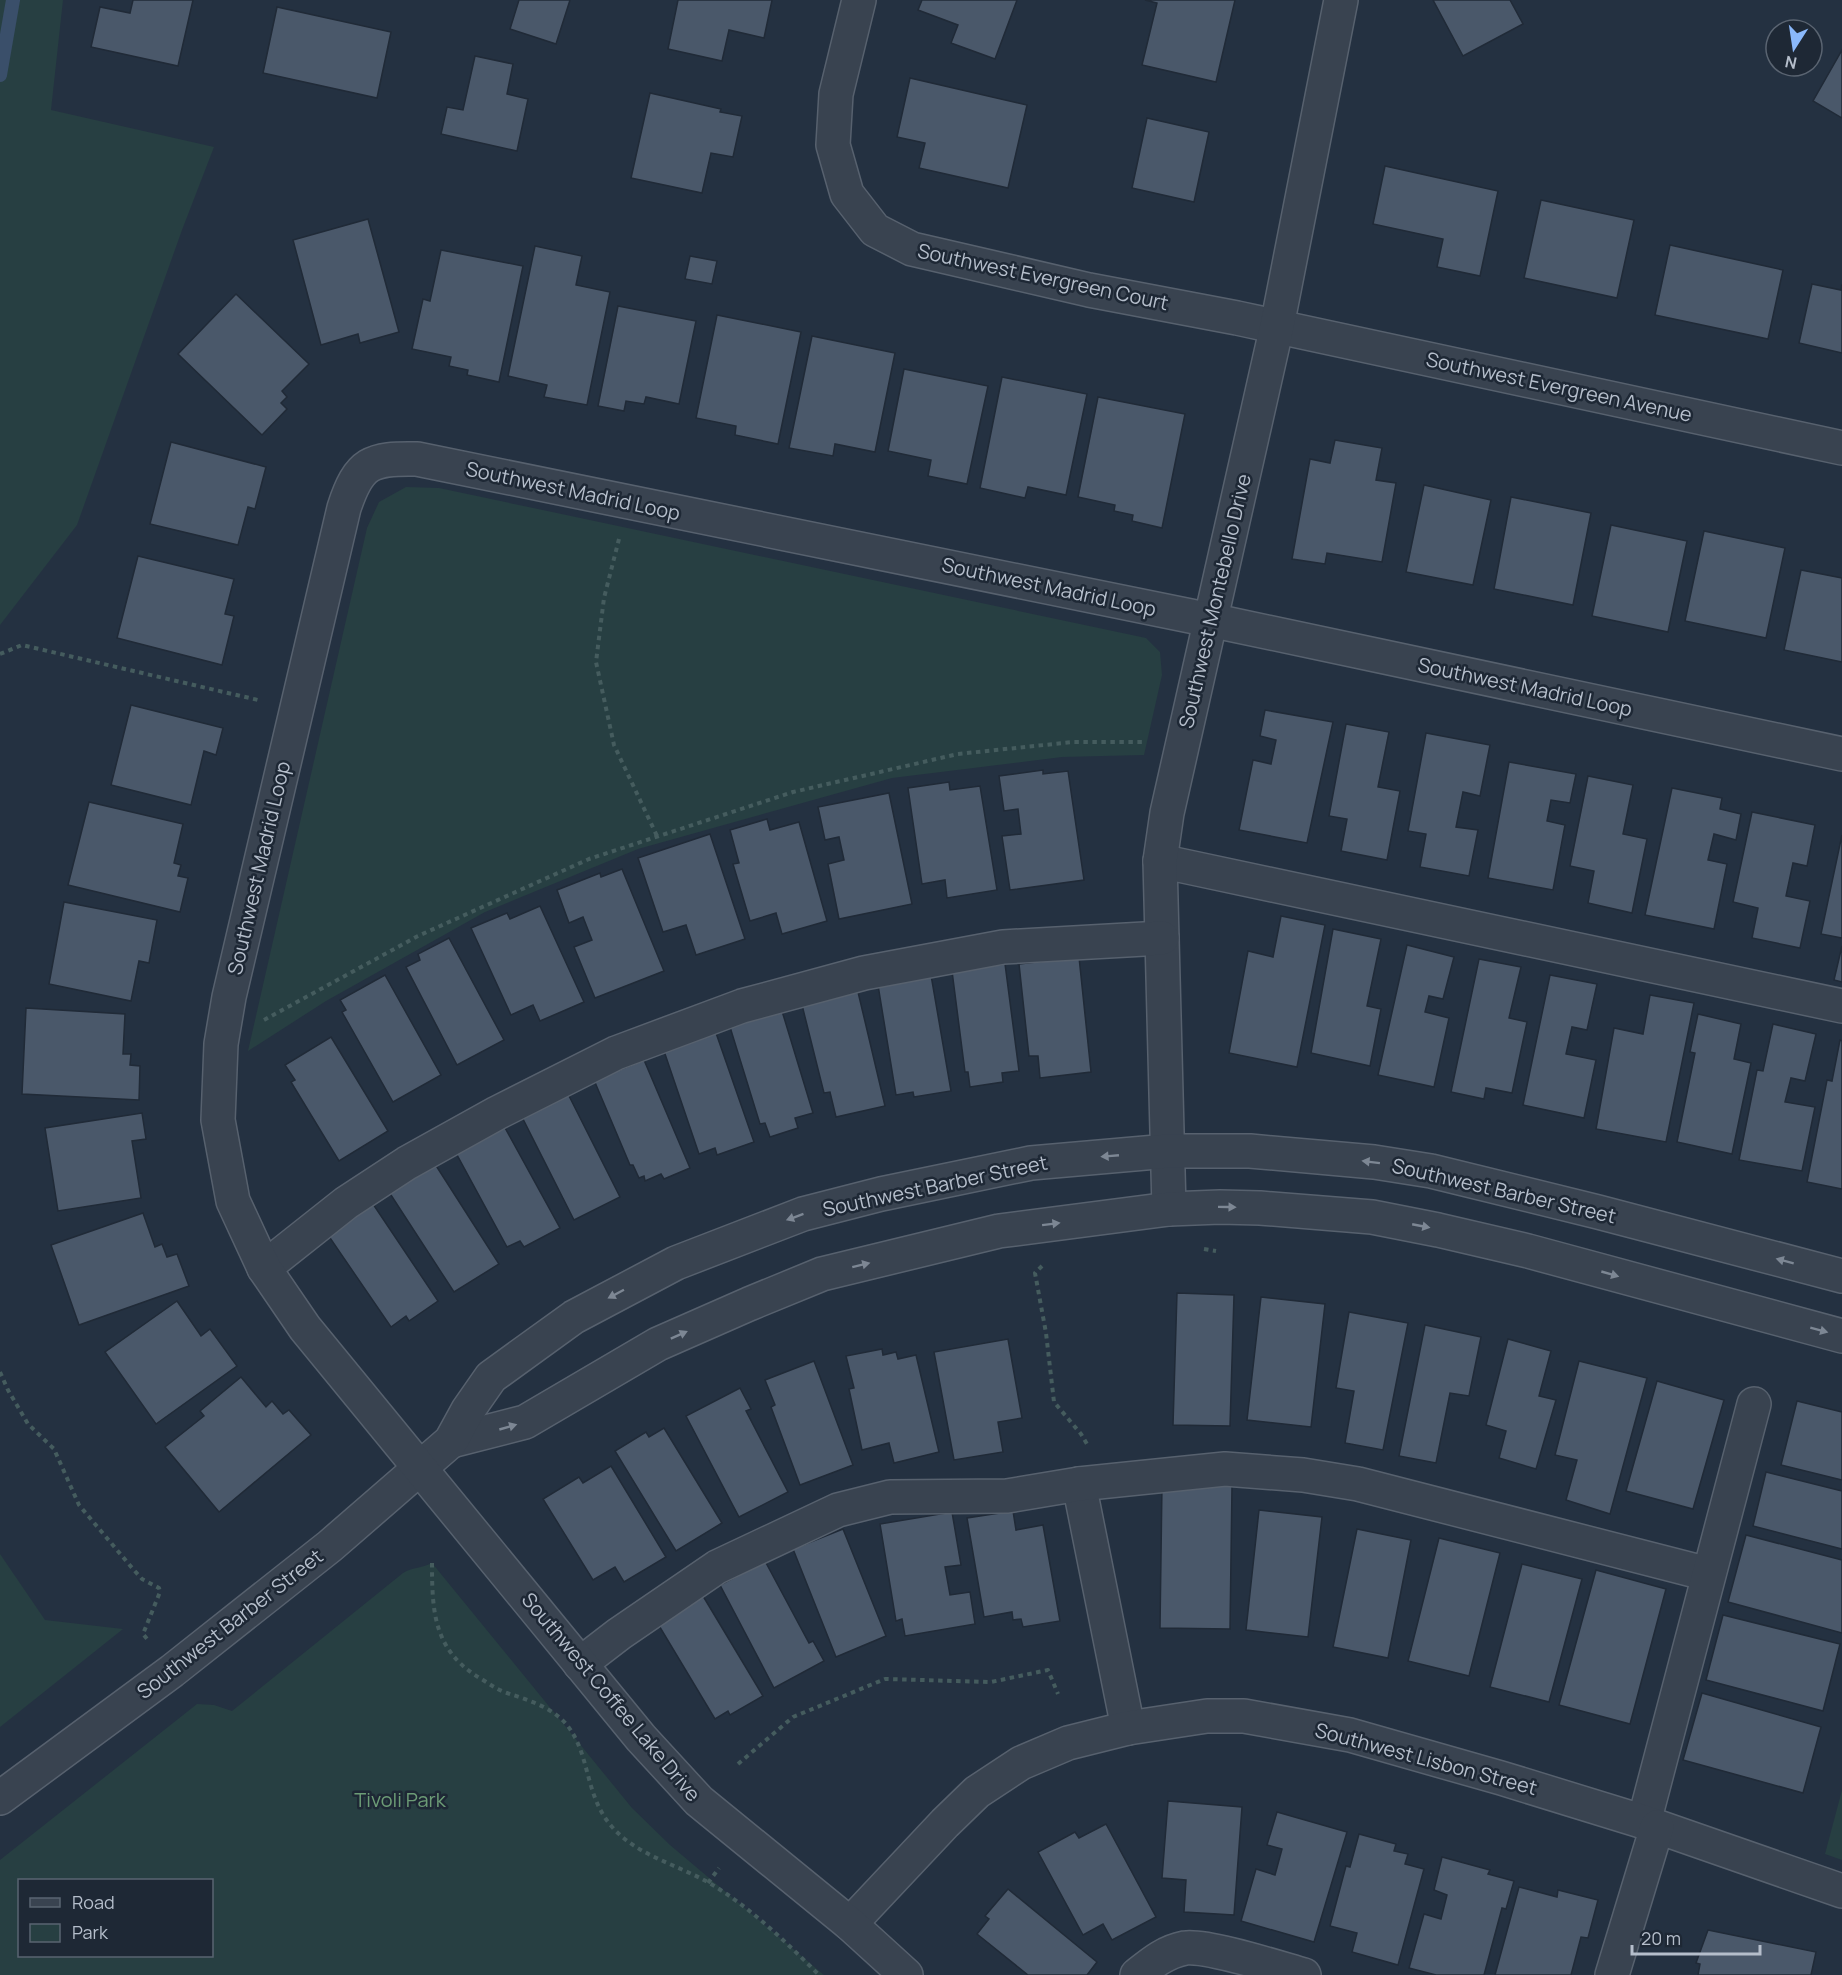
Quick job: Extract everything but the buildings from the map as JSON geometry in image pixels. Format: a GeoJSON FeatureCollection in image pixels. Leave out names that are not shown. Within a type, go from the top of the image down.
{"type":"FeatureCollection","features":[{"type":"Feature","properties":{"kind":"street","name":"Southwest Evergreen Court"},"geometry":{"type":"LineString","coordinates":[[859,0],[836,94],[833,145],[847,194],[875,230],[912,249],[1089,290],[1277,327]]}},
{"type":"Feature","properties":{"kind":"street","name":"Southwest Montebello Drive"},"geometry":{"type":"LineString","coordinates":[[1169,1209],[1160,861],[1167,813],[1277,327],[1341,0]]}},
{"type":"Feature","properties":{"kind":"street","name":"Southwest Evergreen Avenue"},"geometry":{"type":"LineString","coordinates":[[1277,327],[1842,448]]}},
{"type":"Feature","properties":{"kind":"street","name":"Southwest Madrid Loop"},"geometry":{"type":"LineString","coordinates":[[420,1467],[305,1328],[264,1268],[233,1201],[218,1120],[221,1044],[229,997],[344,508],[352,484],[368,465],[387,458],[417,459],[1210,620],[1842,754]]}},
{"type":"Feature","properties":{"kind":"street"},"geometry":{"type":"LineString","coordinates":[[1160,861],[1842,1006]]}},
{"type":"Feature","properties":{"kind":"street"},"geometry":{"type":"LineString","coordinates":[[264,1268],[346,1203],[407,1163],[497,1113],[616,1053],[742,1006],[864,974],[1004,947],[1162,938]]}},
{"type":"Feature","properties":{"kind":"street","name":"Southwest Barber Street"},"geometry":{"type":"LineString","coordinates":[[0,1798],[172,1671],[330,1546],[451,1441],[468,1410],[491,1377],[574,1317],[676,1263],[802,1214],[881,1194],[1031,1163],[1168,1151],[1250,1150],[1317,1155],[1431,1171],[1842,1276]]}},
{"type":"Feature","properties":{"kind":"street","name":"Southwest Barber Street"},"geometry":{"type":"LineString","coordinates":[[451,1441],[525,1422],[657,1344],[822,1274],[999,1231],[1169,1209],[1260,1208],[1372,1217],[1528,1251],[1842,1336]]}},
{"type":"Feature","properties":{"kind":"street"},"geometry":{"type":"LineString","coordinates":[[1612,1975],[1708,1574],[1755,1404]]}},
{"type":"Feature","properties":{"kind":"street","name":"Southwest Coffee Lake Drive"},"geometry":{"type":"LineString","coordinates":[[420,1467],[641,1738],[699,1801],[850,1924],[906,1975]]}},
{"type":"Feature","properties":{"kind":"street"},"geometry":{"type":"LineString","coordinates":[[580,1664],[619,1634],[717,1567],[838,1510],[890,1497],[1007,1496],[1093,1483],[1225,1469],[1303,1475],[1358,1484],[1708,1574]]}},
{"type":"Feature","properties":{"kind":"street"},"geometry":{"type":"LineString","coordinates":[[1093,1483],[1128,1728]]}},
{"type":"Feature","properties":{"kind":"street","name":"Southwest Lisbon Street"},"geometry":{"type":"LineString","coordinates":[[850,1924],[945,1822],[977,1792],[1021,1763],[1068,1743],[1128,1728],[1207,1716],[1244,1716],[1350,1735],[1650,1824],[1842,1891]]}},
{"type":"Feature","properties":{"kind":"street"},"geometry":{"type":"LineString","coordinates":[[1137,1975],[1158,1957],[1187,1948],[1214,1952],[1304,1975]]}},
{"type":"Feature","properties":{"kind":"path"},"geometry":{"type":"LineString","coordinates":[[627,502],[604,598],[596,662],[614,745],[657,836]]}},
{"type":"Feature","properties":{"kind":"path"},"geometry":{"type":"LineString","coordinates":[[0,654],[22,645],[297,709]]}},
{"type":"Feature","properties":{"kind":"path"},"geometry":{"type":"LineString","coordinates":[[221,1044],[418,936],[589,859],[793,792],[958,754],[1073,742],[1183,742]]}},
{"type":"Feature","properties":{"kind":"path"},"geometry":{"type":"LineString","coordinates":[[1198,1247],[1216,1251]]}},
{"type":"Feature","properties":{"kind":"path"},"geometry":{"type":"LineString","coordinates":[[1049,1259],[1035,1273],[1046,1333],[1054,1402],[1081,1434],[1093,1483]]}},
{"type":"Feature","properties":{"kind":"path"},"geometry":{"type":"LineString","coordinates":[[0,1372],[28,1424],[54,1449],[79,1505],[142,1579],[159,1588],[160,1592],[143,1634],[172,1671]]}},
{"type":"Feature","properties":{"kind":"path"},"geometry":{"type":"LineString","coordinates":[[432,1563],[432,1592],[437,1622],[441,1639],[452,1656],[473,1674],[503,1692],[532,1701],[550,1710],[566,1725],[581,1751],[596,1804],[611,1826],[635,1846],[708,1882],[729,1896],[793,1949],[819,1975]]}},
{"type":"Feature","properties":{"kind":"path"},"geometry":{"type":"LineString","coordinates":[[738,1764],[793,1717],[885,1679],[991,1682],[1048,1670],[1058,1694]]}},
{"type":"Feature","properties":{"kind":"path"},"geometry":{"type":"LineString","coordinates":[[708,1882],[725,1861]]}},
{"type":"Feature","properties":{"kind":"green space"},"geometry":{"type":"Polygon","coordinates":[[[0,0],[63,0],[51,110],[214,147],[182,230],[77,525],[0,625],[0,0]]]}},
{"type":"Feature","properties":{"kind":"green space"},"geometry":{"type":"Polygon","coordinates":[[[406,487],[439,488],[1146,638],[1160,652],[1162,675],[1144,755],[1062,757],[892,778],[638,849],[485,912],[326,1001],[248,1051],[367,528],[379,502],[406,487]]]}},
{"type":"Feature","properties":{"kind":"green space"},"geometry":{"type":"Polygon","coordinates":[[[0,1554],[45,1620],[123,1629],[0,1727],[0,1554]]]}},
{"type":"Feature","properties":{"kind":"green space","name":"Tivoli Park"},"geometry":{"type":"Polygon","coordinates":[[[432,1563],[632,1808],[670,1845],[824,1975],[0,1975],[0,1860],[197,1704],[214,1705],[232,1711],[403,1573],[432,1563]]]}},
{"type":"Feature","properties":{"kind":"green space"},"geometry":{"type":"Polygon","coordinates":[[[1842,1790],[1842,1860],[1825,1854],[1842,1790]]]}},
{"type":"Feature","properties":{"kind":"waterway"},"geometry":{"type":"LineString","coordinates":[[0,75],[13,0]]}}]}
